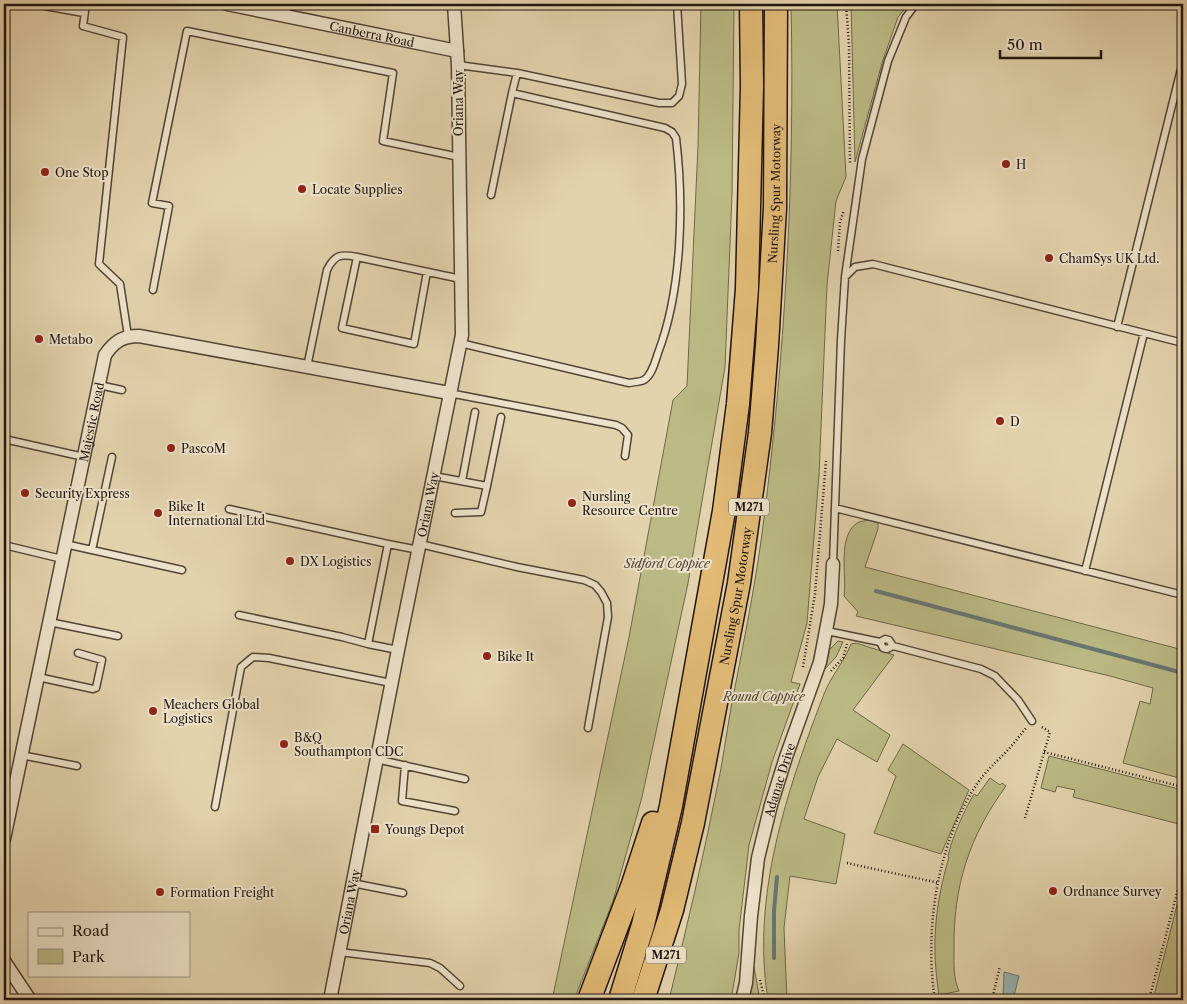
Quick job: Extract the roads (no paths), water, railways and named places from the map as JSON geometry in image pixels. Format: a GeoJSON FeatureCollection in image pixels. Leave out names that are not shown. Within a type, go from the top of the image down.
{"type":"FeatureCollection","features":[{"type":"Feature","properties":{"kind":"highway","name":"Nursling Spur Motorway"},"geometry":{"type":"LineString","coordinates":[[620,1000],[645,916],[671,806],[724,511],[738,404],[747,289],[752,86],[751,4]]}},
{"type":"Feature","properties":{"kind":"highway","name":"Nursling Spur Motorway"},"geometry":{"type":"LineString","coordinates":[[643,1000],[672,910],[693,824],[739,583],[760,433],[768,336],[775,208],[776,4]]}},
{"type":"Feature","properties":{"kind":"highway","name":"M271"},"geometry":{"type":"LineString","coordinates":[[589,1000],[634,884],[686,719]]}},
{"type":"Feature","properties":{"kind":"highway","name":"M271"},"geometry":{"type":"LineString","coordinates":[[660,1000],[672,910]]}},
{"type":"Feature","properties":{"kind":"street","name":"Canberra Road"},"geometry":{"type":"LineString","coordinates":[[227,4],[287,10],[457,51]]}},
{"type":"Feature","properties":{"kind":"street","name":"Oriana Way"},"geometry":{"type":"LineString","coordinates":[[330,1000],[391,682],[460,342],[458,65],[454,4]]}},
{"type":"Feature","properties":{"kind":"street"},"geometry":{"type":"LineString","coordinates":[[128,336],[139,336],[449,393]]}},
{"type":"Feature","properties":{"kind":"street","name":"Majestic Road"},"geometry":{"type":"LineString","coordinates":[[4,839],[105,355],[118,340],[128,336]]}},
{"type":"Feature","properties":{"kind":"street","name":"Adanac Drive"},"geometry":{"type":"LineString","coordinates":[[742,1000],[746,983],[757,867],[764,828],[786,757],[820,662],[832,604],[833,564]]}},
{"type":"Feature","properties":{"kind":"street"},"geometry":{"type":"LineString","coordinates":[[4,961],[30,1000]]}},
{"type":"Feature","properties":{"kind":"lane"},"geometry":{"type":"LineString","coordinates":[[33,4],[84,13]]}},
{"type":"Feature","properties":{"kind":"lane"},"geometry":{"type":"LineString","coordinates":[[86,4],[83,26],[123,37],[99,264],[120,284],[128,336]]}},
{"type":"Feature","properties":{"kind":"lane"},"geometry":{"type":"LineString","coordinates":[[458,65],[517,73],[659,103],[672,102],[679,96],[682,84],[677,4]]}},
{"type":"Feature","properties":{"kind":"lane"},"geometry":{"type":"LineString","coordinates":[[833,564],[845,276],[862,159],[888,61],[906,17],[916,4]]}},
{"type":"Feature","properties":{"kind":"lane"},"geometry":{"type":"LineString","coordinates":[[153,290],[169,206],[152,203],[187,31],[393,74],[383,141],[459,157]]}},
{"type":"Feature","properties":{"kind":"lane"},"geometry":{"type":"LineString","coordinates":[[1117,326],[1183,61]]}},
{"type":"Feature","properties":{"kind":"lane"},"geometry":{"type":"LineString","coordinates":[[491,195],[517,73]]}},
{"type":"Feature","properties":{"kind":"lane"},"geometry":{"type":"LineString","coordinates":[[460,342],[629,383],[644,380],[650,373],[672,309],[679,240],[680,189],[676,138],[672,132],[651,124],[512,93]]}},
{"type":"Feature","properties":{"kind":"lane"},"geometry":{"type":"LineString","coordinates":[[307,367],[327,270],[332,260],[338,256],[357,257],[461,279]]}},
{"type":"Feature","properties":{"kind":"lane"},"geometry":{"type":"LineString","coordinates":[[357,257],[342,328],[414,344],[428,272]]}},
{"type":"Feature","properties":{"kind":"lane"},"geometry":{"type":"LineString","coordinates":[[845,276],[856,267],[873,264],[1183,343]]}},
{"type":"Feature","properties":{"kind":"lane"},"geometry":{"type":"LineString","coordinates":[[1085,570],[1144,333]]}},
{"type":"Feature","properties":{"kind":"lane"},"geometry":{"type":"LineString","coordinates":[[98,385],[122,390]]}},
{"type":"Feature","properties":{"kind":"lane"},"geometry":{"type":"LineString","coordinates":[[449,393],[616,425],[628,434],[625,456]]}},
{"type":"Feature","properties":{"kind":"lane"},"geometry":{"type":"LineString","coordinates":[[462,481],[475,412]]}},
{"type":"Feature","properties":{"kind":"lane"},"geometry":{"type":"LineString","coordinates":[[455,513],[481,512],[501,417]]}},
{"type":"Feature","properties":{"kind":"lane"},"geometry":{"type":"LineString","coordinates":[[4,439],[84,457]]}},
{"type":"Feature","properties":{"kind":"lane"},"geometry":{"type":"LineString","coordinates":[[92,550],[112,457]]}},
{"type":"Feature","properties":{"kind":"lane"},"geometry":{"type":"LineString","coordinates":[[434,476],[487,486]]}},
{"type":"Feature","properties":{"kind":"lane"},"geometry":{"type":"LineString","coordinates":[[835,508],[1183,595]]}},
{"type":"Feature","properties":{"kind":"lane"},"geometry":{"type":"LineString","coordinates":[[229,509],[388,544],[419,547],[584,580],[594,585],[607,603],[608,617],[588,728]]}},
{"type":"Feature","properties":{"kind":"lane"},"geometry":{"type":"LineString","coordinates":[[65,544],[182,570]]}},
{"type":"Feature","properties":{"kind":"lane"},"geometry":{"type":"LineString","coordinates":[[368,644],[388,544]]}},
{"type":"Feature","properties":{"kind":"lane"},"geometry":{"type":"LineString","coordinates":[[4,545],[62,559]]}},
{"type":"Feature","properties":{"kind":"lane"},"geometry":{"type":"LineString","coordinates":[[239,615],[398,650]]}},
{"type":"Feature","properties":{"kind":"lane"},"geometry":{"type":"LineString","coordinates":[[49,622],[118,636]]}},
{"type":"Feature","properties":{"kind":"lane"},"geometry":{"type":"LineString","coordinates":[[827,631],[880,642],[885,639],[889,640],[893,646],[981,669],[995,676],[1018,700],[1032,721]]}},
{"type":"Feature","properties":{"kind":"lane"},"geometry":{"type":"LineString","coordinates":[[38,677],[93,689],[96,688],[102,660],[78,653]]}},
{"type":"Feature","properties":{"kind":"lane"},"geometry":{"type":"LineString","coordinates":[[215,807],[241,667],[253,657],[269,658],[391,682]]}},
{"type":"Feature","properties":{"kind":"lane"},"geometry":{"type":"LineString","coordinates":[[21,755],[77,766]]}},
{"type":"Feature","properties":{"kind":"lane"},"geometry":{"type":"LineString","coordinates":[[376,759],[466,779]]}},
{"type":"Feature","properties":{"kind":"lane"},"geometry":{"type":"LineString","coordinates":[[405,766],[402,801],[455,811]]}},
{"type":"Feature","properties":{"kind":"lane"},"geometry":{"type":"LineString","coordinates":[[352,884],[403,893]]}},
{"type":"Feature","properties":{"kind":"lane"},"geometry":{"type":"LineString","coordinates":[[339,952],[430,963],[440,968],[460,986]]}},
{"type":"Feature","properties":{"kind":"water"},"geometry":{"type":"Polygon","coordinates":[[[1004,972],[1019,976],[1013,1000],[1003,1000],[1004,972]]]}},
{"type":"Feature","properties":{"kind":"waterway"},"geometry":{"type":"LineString","coordinates":[[876,591],[1183,673]]}},
{"type":"Feature","properties":{"kind":"waterway"},"geometry":{"type":"LineString","coordinates":[[774,958],[774,911],[777,877]]}},
{"type":"Feature","properties":{"kind":"place","name":"H"},"geometry":{"type":"Point","coordinates":[1006,164]}},
{"type":"Feature","properties":{"kind":"place","name":"One Stop"},"geometry":{"type":"Point","coordinates":[45,172]}},
{"type":"Feature","properties":{"kind":"place","name":"Locate Supplies"},"geometry":{"type":"Point","coordinates":[302,189]}},
{"type":"Feature","properties":{"kind":"place","name":"ChamSys UK Ltd."},"geometry":{"type":"Point","coordinates":[1049,258]}},
{"type":"Feature","properties":{"kind":"place","name":"Metabo"},"geometry":{"type":"Point","coordinates":[39,339]}},
{"type":"Feature","properties":{"kind":"place","name":"D"},"geometry":{"type":"Point","coordinates":[1000,421]}},
{"type":"Feature","properties":{"kind":"place","name":"PascoM"},"geometry":{"type":"Point","coordinates":[171,448]}},
{"type":"Feature","properties":{"kind":"place","name":"Security Express"},"geometry":{"type":"Point","coordinates":[25,493]}},
{"type":"Feature","properties":{"kind":"place","name":"Nursling Resource Centre"},"geometry":{"type":"Point","coordinates":[572,503]}},
{"type":"Feature","properties":{"kind":"place","name":"Bike It International Ltd"},"geometry":{"type":"Point","coordinates":[158,513]}},
{"type":"Feature","properties":{"kind":"place","name":"DX Logistics"},"geometry":{"type":"Point","coordinates":[290,561]}},
{"type":"Feature","properties":{"kind":"place","name":"Bike It"},"geometry":{"type":"Point","coordinates":[487,656]}},
{"type":"Feature","properties":{"kind":"place","name":"Meachers Global Logistics"},"geometry":{"type":"Point","coordinates":[153,711]}},
{"type":"Feature","properties":{"kind":"place","name":"B&Q Southampton CDC"},"geometry":{"type":"Point","coordinates":[284,744]}},
{"type":"Feature","properties":{"kind":"place","name":"Youngs Depot"},"geometry":{"type":"Point","coordinates":[375,829]}},
{"type":"Feature","properties":{"kind":"place","name":"Ordnance Survey"},"geometry":{"type":"Point","coordinates":[1053,891]}},
{"type":"Feature","properties":{"kind":"place","name":"Formation Freight"},"geometry":{"type":"Point","coordinates":[160,892]}},
{"type":"Feature","properties":{"kind":"park label","name":"Sidford Coppice"},"geometry":{"type":"Point","coordinates":[667,563]}},
{"type":"Feature","properties":{"kind":"park label","name":"Round Coppice"},"geometry":{"type":"Point","coordinates":[764,696]}}]}
